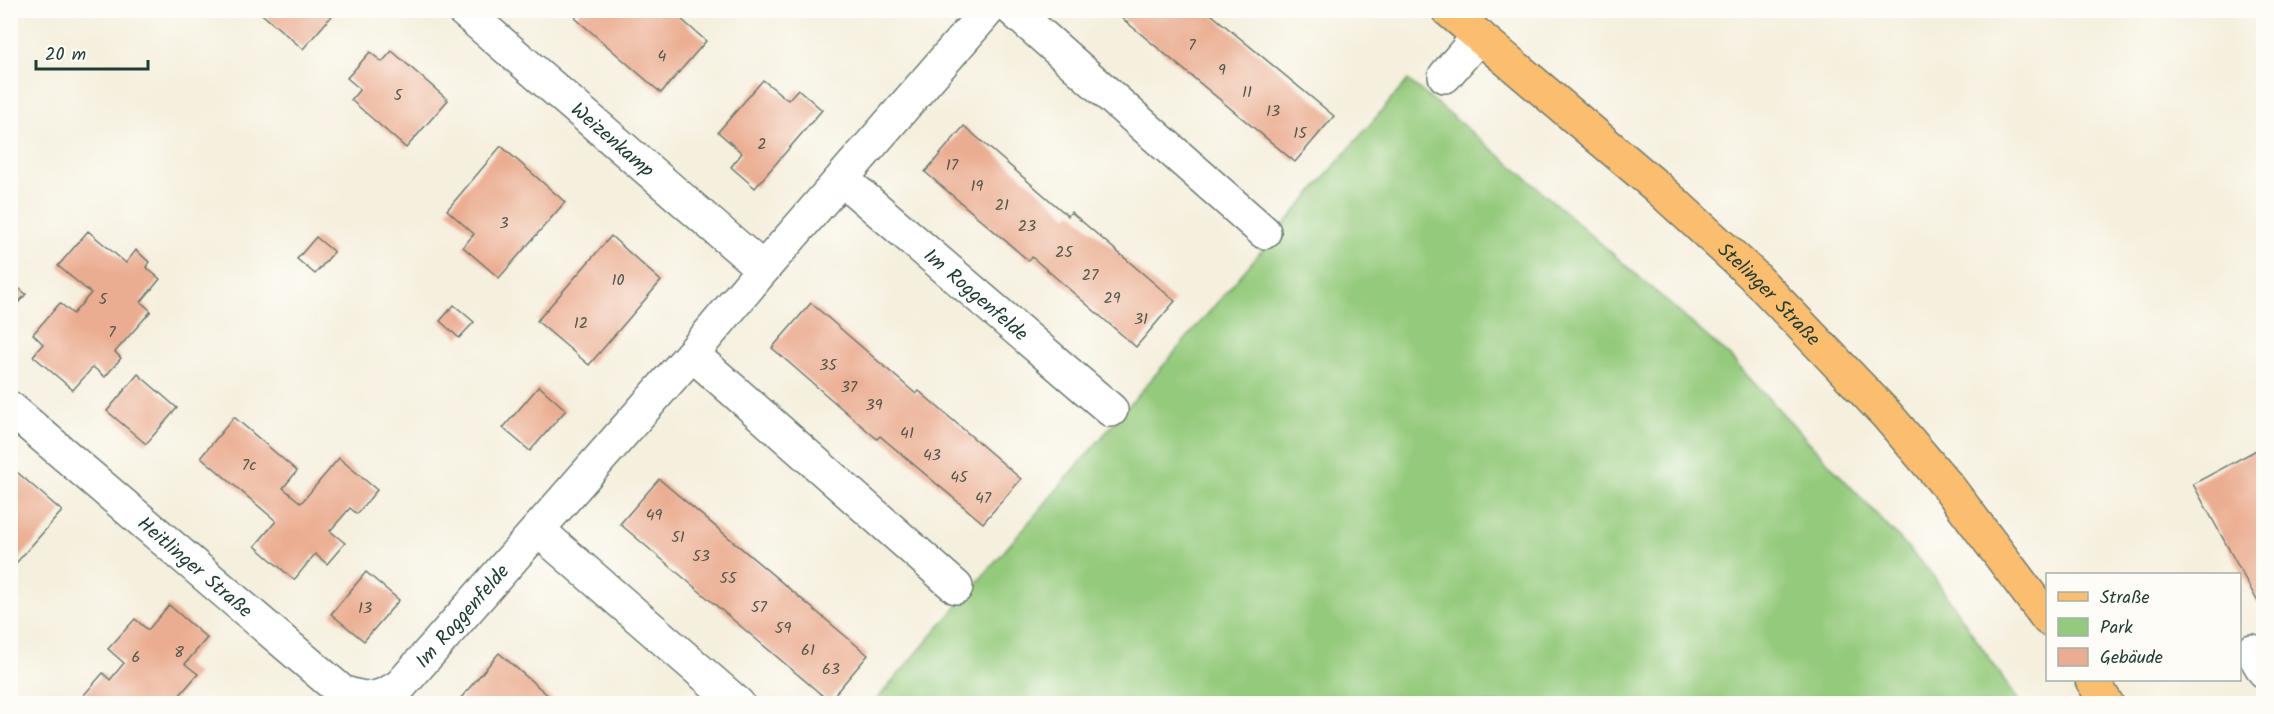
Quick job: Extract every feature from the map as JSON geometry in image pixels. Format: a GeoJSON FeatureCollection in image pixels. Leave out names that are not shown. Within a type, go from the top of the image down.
{"type":"FeatureCollection","features":[{"type":"Feature","properties":{"kind":"main road","name":"Stelinger Straße"},"geometry":{"type":"LineString","coordinates":[[1448,10],[1657,188],[1753,275],[1886,414],[1950,489],[2046,616]]}},
{"type":"Feature","properties":{"kind":"main road"},"geometry":{"type":"LineString","coordinates":[[2093,681],[2108,704]]}},
{"type":"Feature","properties":{"kind":"street","name":"Weizenkamp"},"geometry":{"type":"LineString","coordinates":[[463,10],[763,269]]}},
{"type":"Feature","properties":{"kind":"street","name":"Im Roggenfelde"},"geometry":{"type":"LineString","coordinates":[[386,700],[402,685],[692,354],[988,10]]}},
{"type":"Feature","properties":{"kind":"street"},"geometry":{"type":"LineString","coordinates":[[1013,10],[1264,232]]}},
{"type":"Feature","properties":{"kind":"street"},"geometry":{"type":"LineString","coordinates":[[1445,76],[1479,36]]}},
{"type":"Feature","properties":{"kind":"street","name":"Im Roggenfelde"},"geometry":{"type":"LineString","coordinates":[[842,179],[1111,410]]}},
{"type":"Feature","properties":{"kind":"street"},"geometry":{"type":"LineString","coordinates":[[692,354],[956,587]]}},
{"type":"Feature","properties":{"kind":"street","name":"Heitlinger Straße"},"geometry":{"type":"LineString","coordinates":[[10,408],[342,692],[361,699],[386,700]]}},
{"type":"Feature","properties":{"kind":"street"},"geometry":{"type":"LineString","coordinates":[[538,530],[738,704]]}},
{"type":"Feature","properties":{"kind":"green space"},"geometry":{"type":"Polygon","coordinates":[[[1408,80],[1515,168],[1729,356],[1931,573],[2020,703],[873,704],[1408,80]]]}},
{"type":"Feature","properties":{"kind":"building"},"geometry":{"type":"Polygon","coordinates":[[[257,10],[337,10],[303,49],[257,10]]]}},
{"type":"Feature","properties":{"kind":"building"},"geometry":{"type":"Polygon","coordinates":[[[581,10],[671,10],[706,41],[661,93],[575,18],[581,10]]]}},
{"type":"Feature","properties":{"kind":"building"},"geometry":{"type":"Polygon","coordinates":[[[1112,10],[1206,10],[1334,116],[1295,162],[1112,10]]]}},
{"type":"Feature","properties":{"kind":"building"},"geometry":{"type":"Polygon","coordinates":[[[392,51],[448,100],[406,148],[351,100],[360,89],[347,78],[370,52],[382,62],[392,51]]]}},
{"type":"Feature","properties":{"kind":"building"},"geometry":{"type":"Polygon","coordinates":[[[763,80],[788,100],[798,89],[822,110],[755,188],[731,167],[742,153],[718,132],[763,80]]]}},
{"type":"Feature","properties":{"kind":"building"},"geometry":{"type":"Polygon","coordinates":[[[964,126],[1068,216],[1071,212],[1175,301],[1136,347],[1032,257],[1029,261],[925,172],[964,126]]]}},
{"type":"Feature","properties":{"kind":"building"},"geometry":{"type":"Polygon","coordinates":[[[501,146],[565,202],[499,278],[463,247],[474,234],[447,210],[501,146]]]}},
{"type":"Feature","properties":{"kind":"building"},"geometry":{"type":"Polygon","coordinates":[[[88,231],[126,263],[136,250],[149,262],[146,267],[160,279],[141,302],[151,311],[115,352],[121,358],[105,377],[93,367],[73,390],[33,356],[43,344],[33,334],[60,303],[73,314],[91,293],[58,266],[88,231]]]}},
{"type":"Feature","properties":{"kind":"building"},"geometry":{"type":"Polygon","coordinates":[[[611,236],[661,281],[589,365],[537,321],[611,236]]]}},
{"type":"Feature","properties":{"kind":"building"},"geometry":{"type":"Polygon","coordinates":[[[316,237],[334,252],[315,274],[297,259],[316,237]]]}},
{"type":"Feature","properties":{"kind":"building"},"geometry":{"type":"Polygon","coordinates":[[[10,281],[26,294],[10,312],[10,281]]]}},
{"type":"Feature","properties":{"kind":"building"},"geometry":{"type":"Polygon","coordinates":[[[811,303],[916,394],[919,391],[1021,479],[983,523],[880,436],[877,439],[772,348],[811,303]]]}},
{"type":"Feature","properties":{"kind":"building"},"geometry":{"type":"Polygon","coordinates":[[[454,305],[474,322],[459,338],[440,321],[454,305]]]}},
{"type":"Feature","properties":{"kind":"building"},"geometry":{"type":"Polygon","coordinates":[[[138,374],[177,408],[146,444],[107,411],[138,374]]]}},
{"type":"Feature","properties":{"kind":"building"},"geometry":{"type":"Polygon","coordinates":[[[539,386],[566,410],[530,451],[503,428],[539,386]]]}},
{"type":"Feature","properties":{"kind":"building"},"geometry":{"type":"Polygon","coordinates":[[[234,417],[297,471],[283,488],[301,503],[339,458],[377,490],[357,514],[350,508],[330,531],[345,543],[327,564],[315,554],[294,580],[255,546],[276,521],[201,457],[234,417]]]}},
{"type":"Feature","properties":{"kind":"building"},"geometry":{"type":"Polygon","coordinates":[[[2264,446],[2264,613],[2193,484],[2264,446]]]}},
{"type":"Feature","properties":{"kind":"building"},"geometry":{"type":"Polygon","coordinates":[[[10,466],[62,511],[10,570],[10,466]]]}},
{"type":"Feature","properties":{"kind":"building"},"geometry":{"type":"Polygon","coordinates":[[[659,479],[868,655],[829,701],[620,524],[659,479]]]}},
{"type":"Feature","properties":{"kind":"building"},"geometry":{"type":"Polygon","coordinates":[[[366,572],[399,600],[364,641],[331,614],[366,572]]]}},
{"type":"Feature","properties":{"kind":"building"},"geometry":{"type":"Polygon","coordinates":[[[169,605],[207,638],[185,664],[198,674],[172,704],[76,704],[103,673],[110,680],[124,663],[108,649],[135,619],[148,630],[169,605]]]}},
{"type":"Feature","properties":{"kind":"building"},"geometry":{"type":"Polygon","coordinates":[[[499,653],[558,704],[466,704],[460,699],[499,653]]]}}]}
